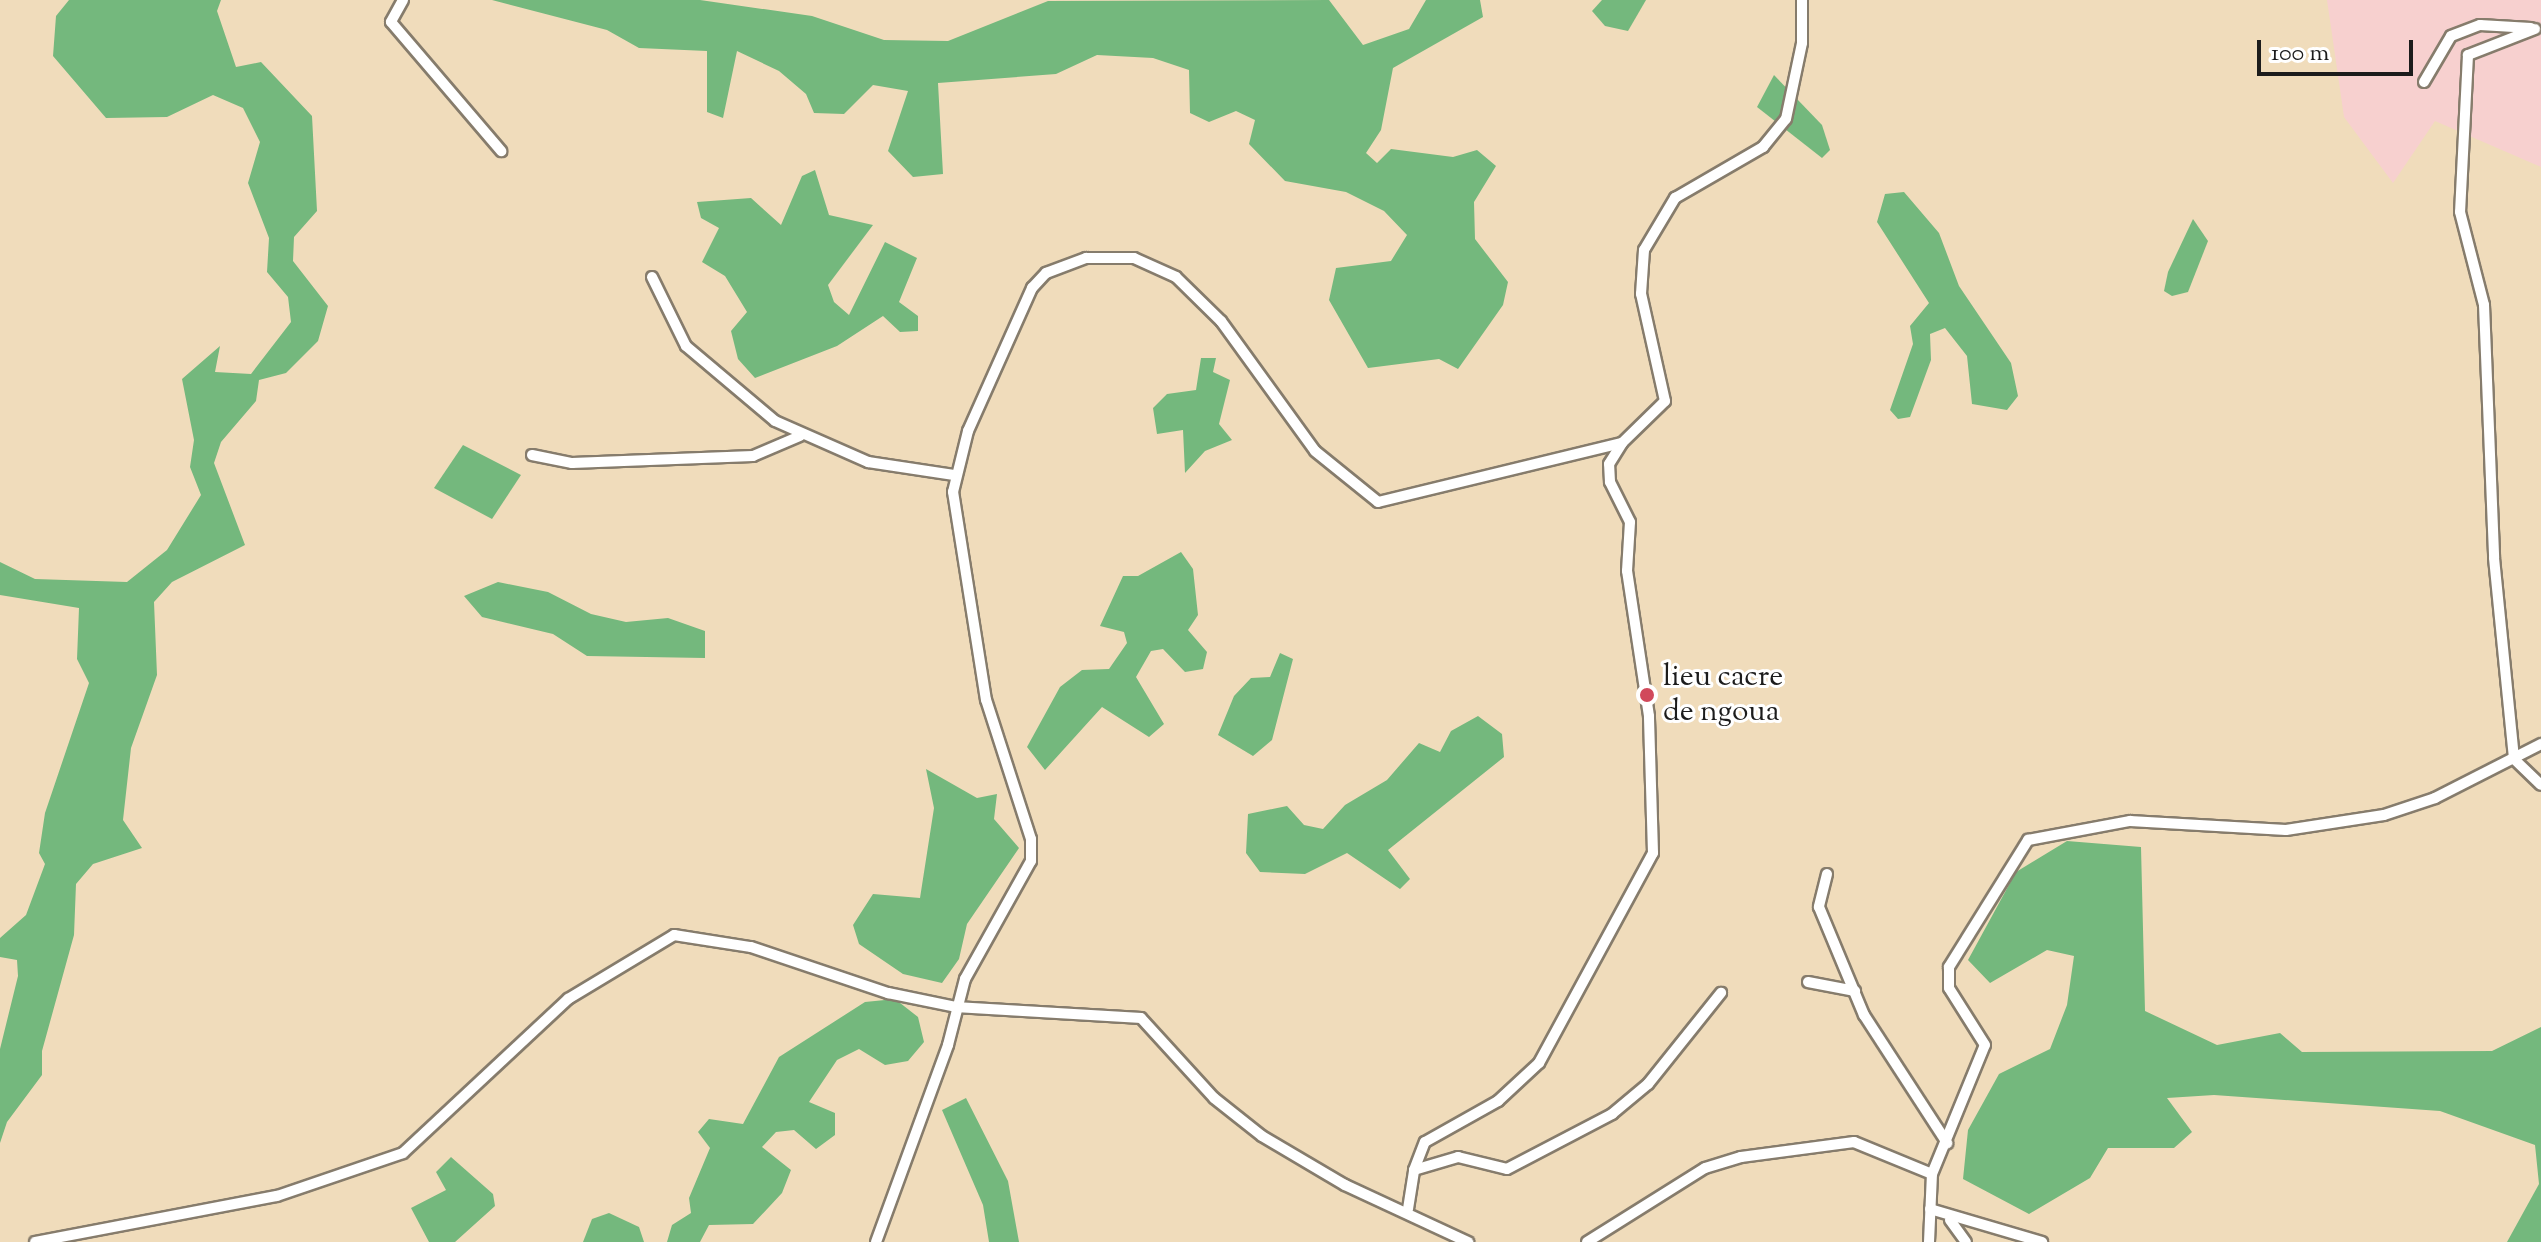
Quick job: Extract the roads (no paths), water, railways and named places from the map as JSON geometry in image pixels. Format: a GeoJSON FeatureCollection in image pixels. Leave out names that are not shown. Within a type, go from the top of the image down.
{"type":"FeatureCollection","features":[{"type":"Feature","properties":{"kind":"street"},"geometry":{"type":"LineString","coordinates":[[403,0],[391,22],[501,151]]}},
{"type":"Feature","properties":{"kind":"street"},"geometry":{"type":"LineString","coordinates":[[1408,1209],[1414,1170],[1425,1142],[1498,1101],[1539,1063],[1653,853],[1649,716],[1627,571],[1630,522],[1610,482],[1609,464],[1622,443],[1665,401],[1641,294],[1644,250],[1675,198],[1763,147],[1786,119],[1802,43],[1802,0]]}},
{"type":"Feature","properties":{"kind":"street"},"geometry":{"type":"LineString","coordinates":[[2424,82],[2451,36],[2480,25],[2538,29]]}},
{"type":"Feature","properties":{"kind":"street"},"geometry":{"type":"LineString","coordinates":[[2538,29],[2468,55],[2460,212],[2484,305],[2494,558],[2514,759],[2541,785]]}},
{"type":"Feature","properties":{"kind":"street"},"geometry":{"type":"LineString","coordinates":[[876,1242],[956,1007],[1033,850],[986,700],[954,516],[954,475],[1032,288],[1064,263],[1109,256],[1154,265],[1198,295],[1315,451],[1378,502],[1622,443]]}},
{"type":"Feature","properties":{"kind":"street"},"geometry":{"type":"LineString","coordinates":[[652,277],[702,364],[800,436],[895,470],[954,475]]}},
{"type":"Feature","properties":{"kind":"street"},"geometry":{"type":"LineString","coordinates":[[532,455],[572,463],[753,456],[800,436]]}},
{"type":"Feature","properties":{"kind":"street"},"geometry":{"type":"LineString","coordinates":[[1929,1242],[1932,1174],[1985,1045],[1949,988],[1949,967],[2028,840],[2130,821],[2247,830],[2328,825],[2435,798],[2541,744]]}},
{"type":"Feature","properties":{"kind":"street"},"geometry":{"type":"LineString","coordinates":[[1827,874],[1819,907],[1855,991],[1887,1055],[1947,1143]]}},
{"type":"Feature","properties":{"kind":"street"},"geometry":{"type":"LineString","coordinates":[[35,1242],[288,1194],[403,1153],[568,999],[674,935],[751,947],[888,993],[956,1007],[1141,1018],[1214,1098],[1262,1136],[1345,1185],[1408,1209],[1436,1231],[1468,1242]]}},
{"type":"Feature","properties":{"kind":"street"},"geometry":{"type":"LineString","coordinates":[[1808,982],[1855,991]]}},
{"type":"Feature","properties":{"kind":"street"},"geometry":{"type":"LineString","coordinates":[[1414,1170],[1465,1157],[1507,1169],[1612,1114],[1648,1084],[1721,993]]}},
{"type":"Feature","properties":{"kind":"street"},"geometry":{"type":"LineString","coordinates":[[1587,1242],[1705,1168],[1741,1157],[1854,1142],[1932,1174]]}},
{"type":"Feature","properties":{"kind":"street"},"geometry":{"type":"LineString","coordinates":[[1930,1209],[1950,1220],[2042,1242]]}},
{"type":"Feature","properties":{"kind":"street"},"geometry":{"type":"LineString","coordinates":[[1950,1220],[1966,1242]]}},
{"type":"Feature","properties":{"kind":"place","name":"lieu cacre de ngoua"},"geometry":{"type":"Point","coordinates":[1647,695]}}]}
